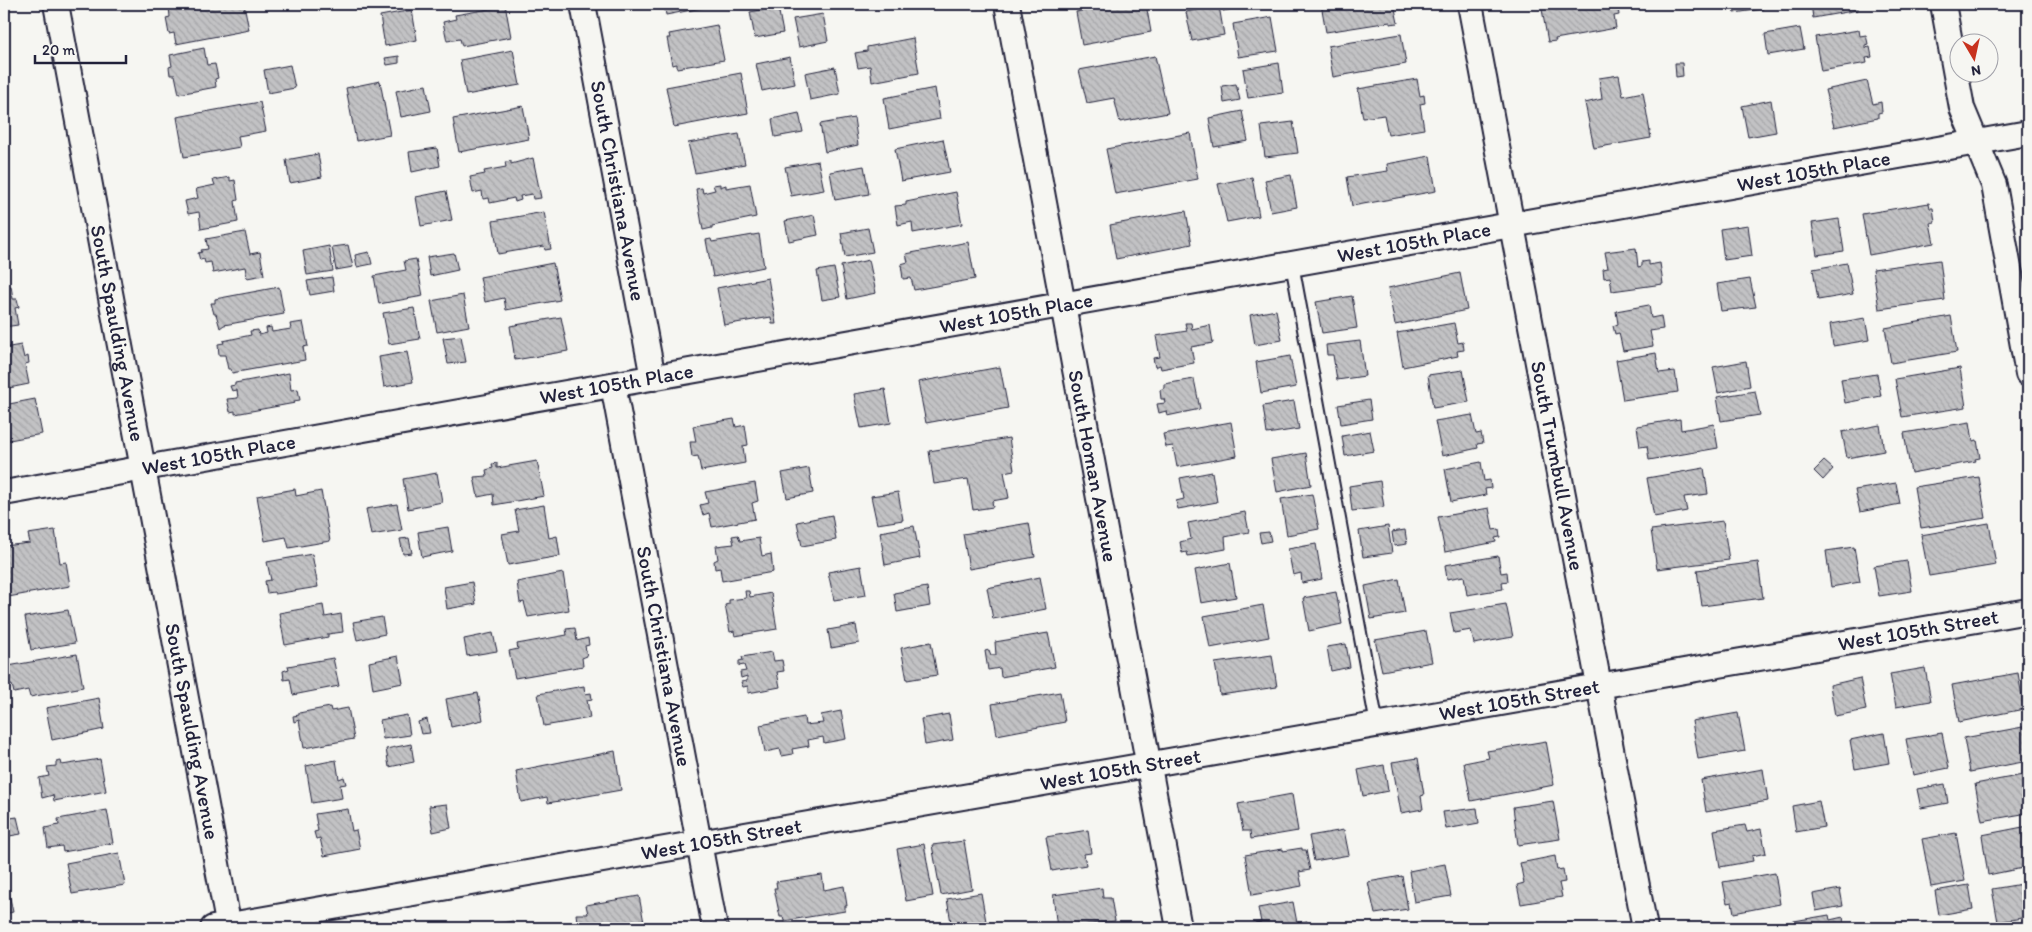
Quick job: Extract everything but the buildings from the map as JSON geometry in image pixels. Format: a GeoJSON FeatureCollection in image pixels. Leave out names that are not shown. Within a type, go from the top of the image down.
{"type":"FeatureCollection","features":[{"type":"Feature","properties":{"kind":"street","name":"South Spaulding Avenue"},"geometry":{"type":"LineString","coordinates":[[56,4],[143,468],[223,927]]}},
{"type":"Feature","properties":{"kind":"street","name":"South Christiana Avenue"},"geometry":{"type":"LineString","coordinates":[[583,4],[653,378]]}},
{"type":"Feature","properties":{"kind":"street","name":"South Homan Avenue"},"geometry":{"type":"LineString","coordinates":[[1007,4],[1179,928]]}},
{"type":"Feature","properties":{"kind":"street","name":"South Trumbull Avenue"},"geometry":{"type":"LineString","coordinates":[[1470,4],[1645,928]]}},
{"type":"Feature","properties":{"kind":"street"},"geometry":{"type":"LineString","coordinates":[[1943,4],[1962,108],[1994,185],[2028,374]]}},
{"type":"Feature","properties":{"kind":"street","name":"West 105th Place"},"geometry":{"type":"LineString","coordinates":[[4,493],[2028,133]]}},
{"type":"Feature","properties":{"kind":"street","name":"South Christiana Avenue"},"geometry":{"type":"LineString","coordinates":[[613,385],[714,928]]}},
{"type":"Feature","properties":{"kind":"street","name":"West 105th Street"},"geometry":{"type":"LineString","coordinates":[[223,927],[2028,611]]}},
{"type":"Feature","properties":{"kind":"lane"},"geometry":{"type":"LineString","coordinates":[[1292,264],[1377,725]]}}]}
